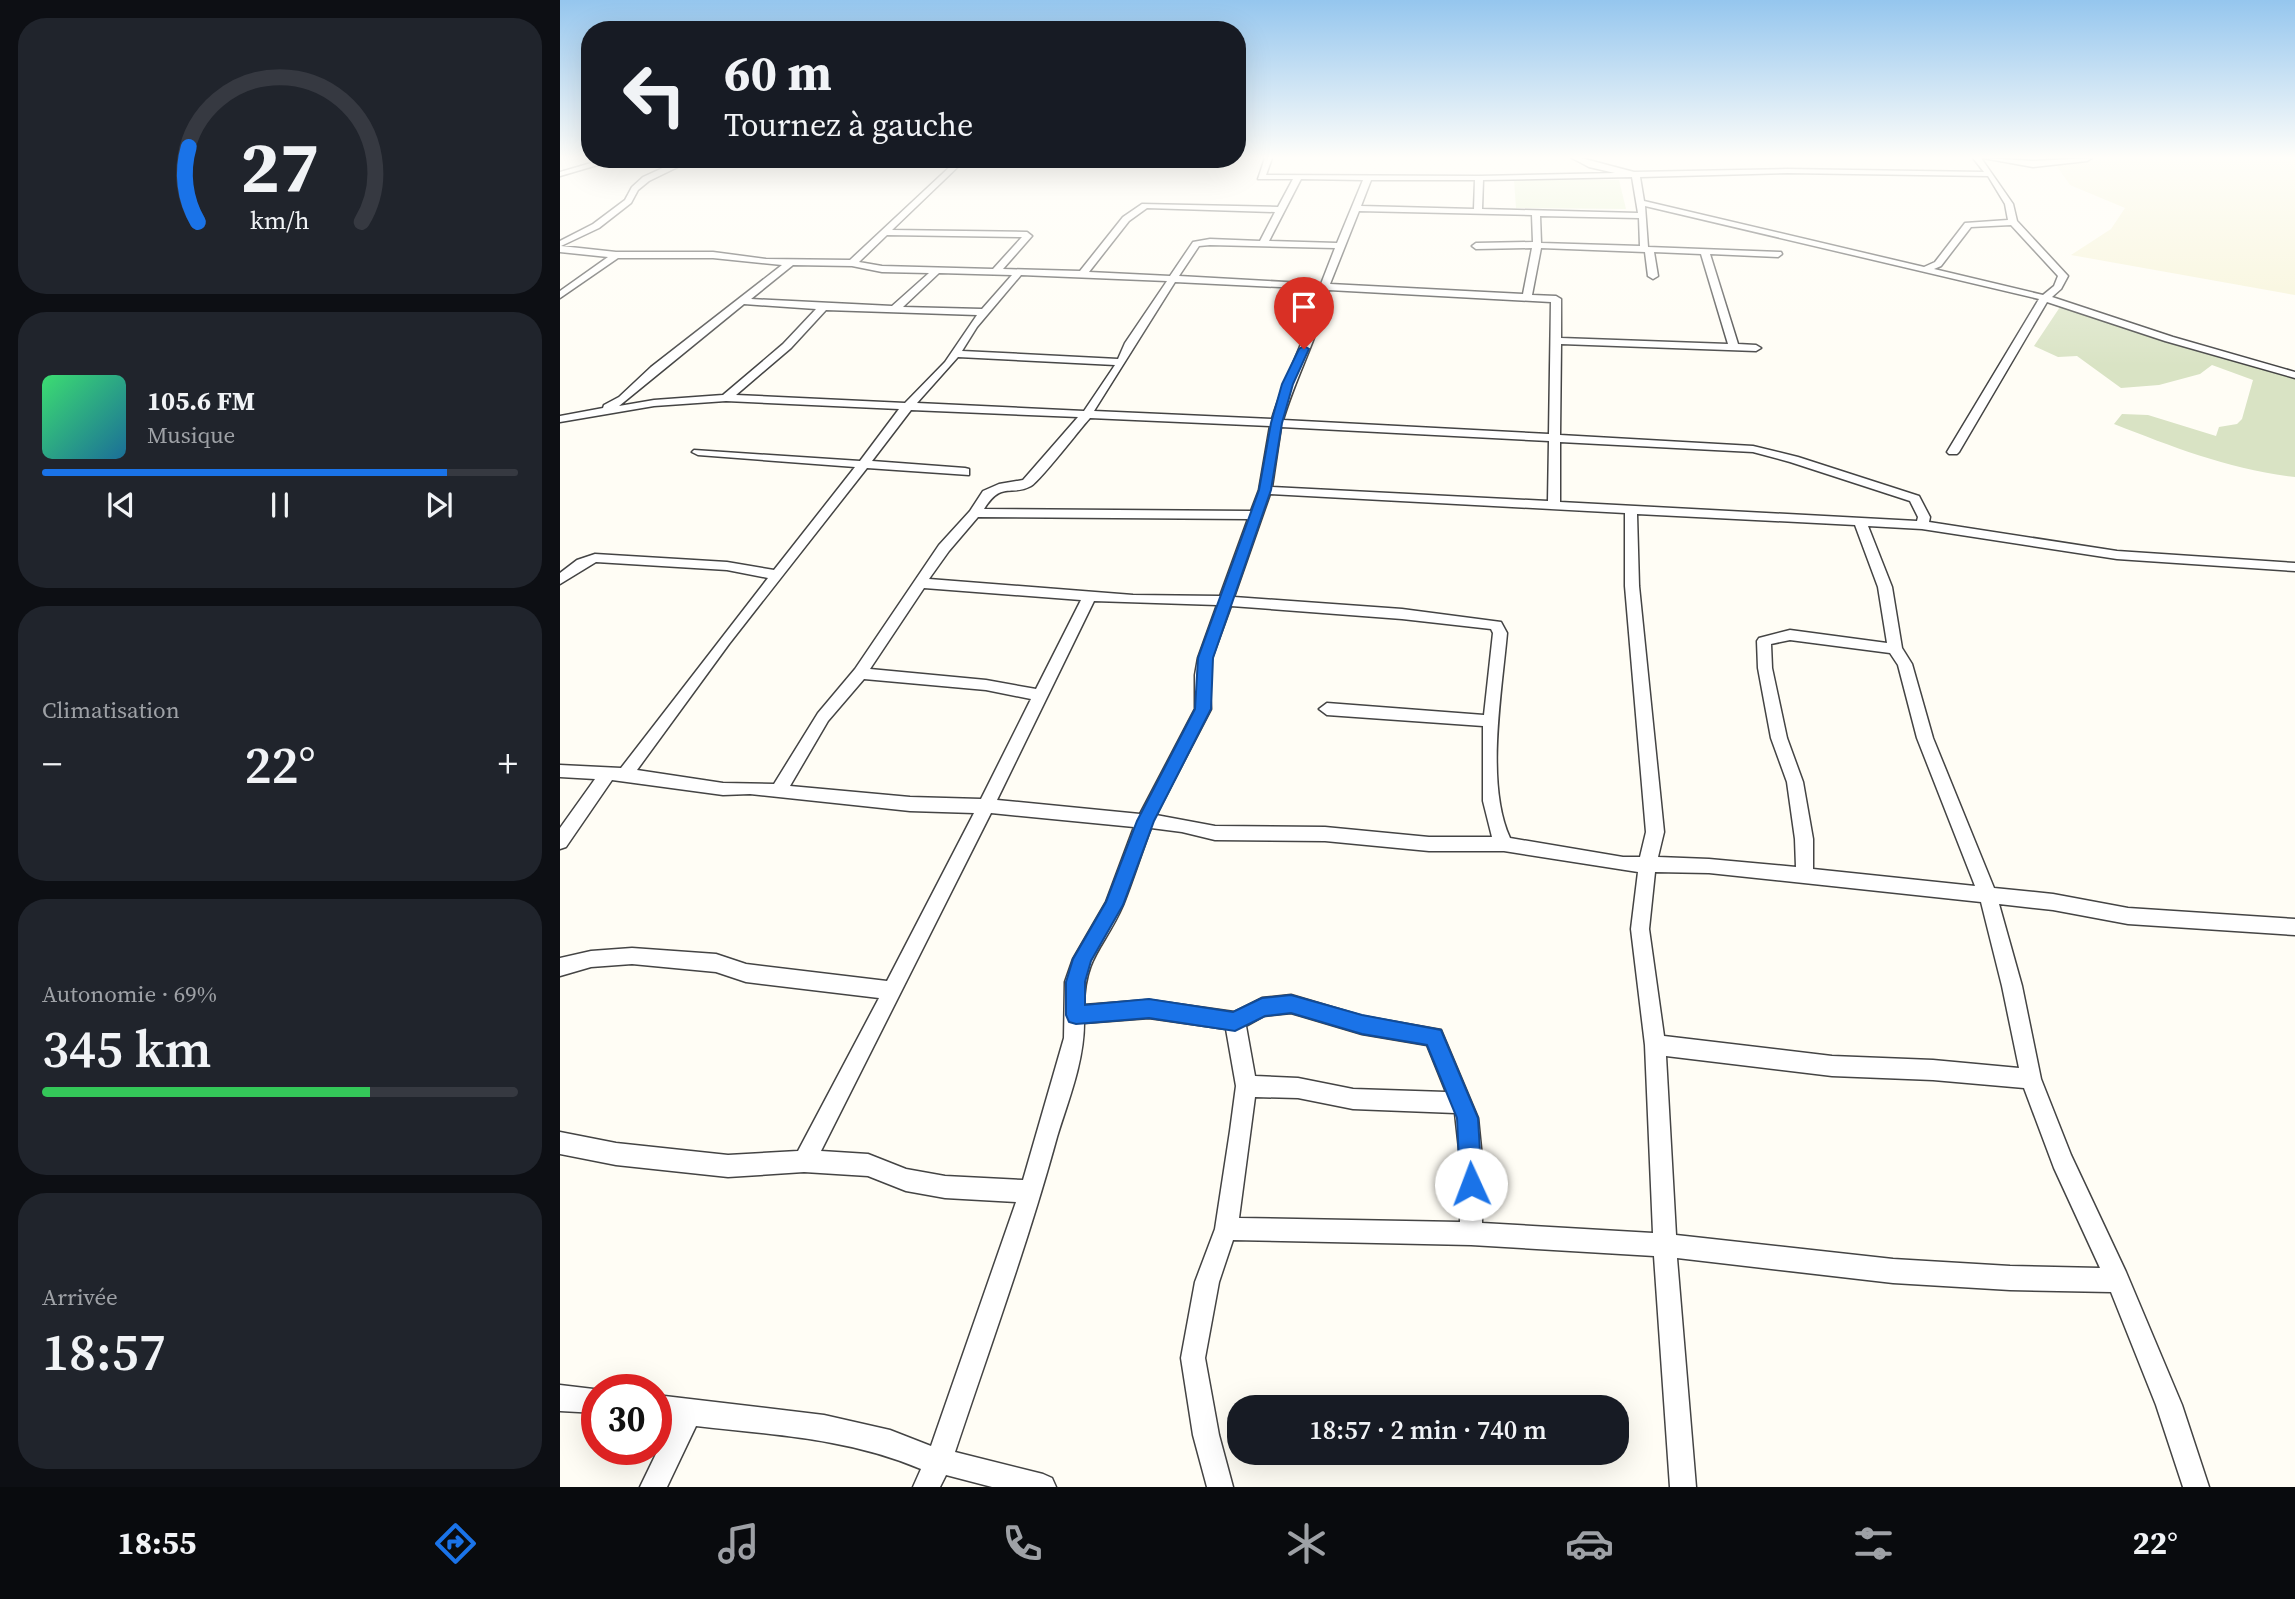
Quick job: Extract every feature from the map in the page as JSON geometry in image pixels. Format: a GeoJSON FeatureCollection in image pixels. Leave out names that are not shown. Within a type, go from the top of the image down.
{"type":"FeatureCollection","features":[{"type":"Feature","properties":{"kind":"street"},"geometry":{"type":"LineString","coordinates":[[560,246],[593,227]]}},
{"type":"Feature","properties":{"kind":"street"},"geometry":{"type":"LineString","coordinates":[[852,263],[892,227]]}},
{"type":"Feature","properties":{"kind":"street"},"geometry":{"type":"LineString","coordinates":[[1083,274],[1119,227]]}},
{"type":"Feature","properties":{"kind":"street"},"geometry":{"type":"LineString","coordinates":[[1263,244],[1272,227]]}},
{"type":"Feature","properties":{"kind":"street"},"geometry":{"type":"LineString","coordinates":[[926,1487],[939,1461],[1031,1192],[1074,1038],[1075,982],[1082,959],[1114,905],[1145,821],[1203,709],[1205,658],[1265,490],[1276,423],[1288,384],[1318,317],[1325,285],[1349,227]]}},
{"type":"Feature","properties":{"kind":"street"},"geometry":{"type":"LineString","coordinates":[[1527,296],[1537,245],[1536,227]]}},
{"type":"Feature","properties":{"kind":"street"},"geometry":{"type":"LineString","coordinates":[[1644,227],[1653,276]]}},
{"type":"Feature","properties":{"kind":"street"},"geometry":{"type":"LineString","coordinates":[[1745,227],[2045,298],[2169,339],[2295,376]]}},
{"type":"Feature","properties":{"kind":"street"},"geometry":{"type":"LineString","coordinates":[[1927,269],[1938,264],[1966,227]]}},
{"type":"Feature","properties":{"kind":"street"},"geometry":{"type":"LineString","coordinates":[[1953,452],[2045,298],[2058,287],[2063,276],[2018,227]]}},
{"type":"Feature","properties":{"kind":"street"},"geometry":{"type":"LineString","coordinates":[[887,232],[1027,235],[995,272]]}},
{"type":"Feature","properties":{"kind":"street"},"geometry":{"type":"LineString","coordinates":[[1592,246],[1593,236]]}},
{"type":"Feature","properties":{"kind":"street"},"geometry":{"type":"LineString","coordinates":[[1476,246],[1592,246],[1778,257],[1785,237]]}},
{"type":"Feature","properties":{"kind":"street"},"geometry":{"type":"LineString","coordinates":[[778,792],[823,717],[860,673],[919,583],[987,494],[1003,487],[1027,483],[1087,414],[1122,362],[1129,343],[1161,295],[1176,278],[1196,244],[1210,242],[1342,246]]}},
{"type":"Feature","properties":{"kind":"street"},"geometry":{"type":"LineString","coordinates":[[560,246],[616,255],[681,253],[790,263],[852,263],[869,268],[1176,278],[1556,299],[1554,504]]}},
{"type":"Feature","properties":{"kind":"street"},"geometry":{"type":"LineString","coordinates":[[1705,251],[1734,347]]}},
{"type":"Feature","properties":{"kind":"street"},"geometry":{"type":"LineString","coordinates":[[560,295],[616,255]]}},
{"type":"Feature","properties":{"kind":"street"},"geometry":{"type":"LineString","coordinates":[[596,412],[623,399],[655,369],[790,263]]}},
{"type":"Feature","properties":{"kind":"street"},"geometry":{"type":"LineString","coordinates":[[895,309],[937,270]]}},
{"type":"Feature","properties":{"kind":"street"},"geometry":{"type":"LineString","coordinates":[[625,774],[905,408],[940,374],[984,312],[1019,272]]}},
{"type":"Feature","properties":{"kind":"street"},"geometry":{"type":"LineString","coordinates":[[745,300],[823,307],[984,312]]}},
{"type":"Feature","properties":{"kind":"street"},"geometry":{"type":"LineString","coordinates":[[726,398],[778,355],[823,307]]}},
{"type":"Feature","properties":{"kind":"street"},"geometry":{"type":"LineString","coordinates":[[1556,341],[1756,348]]}},
{"type":"Feature","properties":{"kind":"street"},"geometry":{"type":"LineString","coordinates":[[955,354],[1122,362]]}},
{"type":"Feature","properties":{"kind":"street"},"geometry":{"type":"LineString","coordinates":[[560,419],[654,402],[726,398],[1276,423],[1763,452],[1820,467],[1915,499],[1924,517],[1922,525]]}},
{"type":"Feature","properties":{"kind":"street"},"geometry":{"type":"LineString","coordinates":[[698,453],[964,472]]}},
{"type":"Feature","properties":{"kind":"street"},"geometry":{"type":"LineString","coordinates":[[1265,490],[1922,525],[2117,555],[2295,567]]}},
{"type":"Feature","properties":{"kind":"street"},"geometry":{"type":"LineString","coordinates":[[1631,511],[1632,586],[1655,832],[1647,866],[1640,929],[1655,1045],[1665,1245],[1683,1487]]}},
{"type":"Feature","properties":{"kind":"street"},"geometry":{"type":"LineString","coordinates":[[975,513],[1256,515]]}},
{"type":"Feature","properties":{"kind":"street"},"geometry":{"type":"LineString","coordinates":[[1860,522],[1885,587],[1895,649],[1905,664],[1925,738],[1988,895],[2012,986],[2031,1079],[2062,1160],[2118,1280],[2169,1405],[2196,1487]]}},
{"type":"Feature","properties":{"kind":"street"},"geometry":{"type":"LineString","coordinates":[[560,580],[594,558],[727,566],[776,575]]}},
{"type":"Feature","properties":{"kind":"street"},"geometry":{"type":"LineString","coordinates":[[919,583],[1090,596],[1227,601],[1402,614],[1496,625],[1500,633],[1490,810],[1496,832],[1504,844]]}},
{"type":"Feature","properties":{"kind":"street"},"geometry":{"type":"LineString","coordinates":[[804,1161],[893,991],[1090,596]]}},
{"type":"Feature","properties":{"kind":"street"},"geometry":{"type":"LineString","coordinates":[[1803,875],[1806,863],[1795,782],[1779,738],[1765,668],[1764,641],[1790,635],[1895,649]]}},
{"type":"Feature","properties":{"kind":"street"},"geometry":{"type":"LineString","coordinates":[[860,673],[986,685],[1041,695]]}},
{"type":"Feature","properties":{"kind":"street"},"geometry":{"type":"LineString","coordinates":[[1327,709],[1493,721]]}},
{"type":"Feature","properties":{"kind":"street"},"geometry":{"type":"LineString","coordinates":[[560,771],[625,774],[723,789],[750,788],[910,804],[986,805],[1182,825],[1214,833],[1325,834],[1429,844],[1504,844],[1647,866],[1701,866],[1803,875],[2078,906],[2128,916],[2295,927]]}},
{"type":"Feature","properties":{"kind":"street"},"geometry":{"type":"LineString","coordinates":[[560,842],[607,774]]}},
{"type":"Feature","properties":{"kind":"street"},"geometry":{"type":"LineString","coordinates":[[560,967],[592,959],[632,956],[716,963],[746,973],[893,991]]}},
{"type":"Feature","properties":{"kind":"street"},"geometry":{"type":"LineString","coordinates":[[1076,1015],[1149,1009],[1235,1021],[1262,1007],[1291,1004],[1362,1025],[1434,1037],[1467,1118],[1471,1234]]}},
{"type":"Feature","properties":{"kind":"street"},"geometry":{"type":"LineString","coordinates":[[1220,1487],[1206,1435],[1193,1358],[1207,1282],[1226,1229],[1246,1086],[1235,1021]]}},
{"type":"Feature","properties":{"kind":"street"},"geometry":{"type":"LineString","coordinates":[[1655,1045],[1832,1066],[1933,1070],[2031,1079]]}},
{"type":"Feature","properties":{"kind":"street"},"geometry":{"type":"LineString","coordinates":[[1246,1086],[1298,1088],[1353,1099],[1461,1103]]}},
{"type":"Feature","properties":{"kind":"street"},"geometry":{"type":"LineString","coordinates":[[560,1143],[616,1154],[728,1166],[804,1161],[868,1165],[906,1180],[945,1187],[1031,1192]]}},
{"type":"Feature","properties":{"kind":"street"},"geometry":{"type":"LineString","coordinates":[[1226,1229],[1471,1234],[1665,1245],[1893,1271],[2010,1278],[2118,1280]]}},
{"type":"Feature","properties":{"kind":"street"},"geometry":{"type":"LineString","coordinates":[[560,1398],[581,1399]]}},
{"type":"Feature","properties":{"kind":"street"},"geometry":{"type":"LineString","coordinates":[[672,1411],[824,1427],[903,1447],[939,1461],[1044,1487]]}},
{"type":"Feature","properties":{"kind":"street"},"geometry":{"type":"LineString","coordinates":[[653,1487],[689,1414]]}},
{"type":"Feature","properties":{"kind":"shaded area"},"geometry":{"type":"Polygon","coordinates":[[[2295,227],[2295,295],[2071,255],[2111,229],[2295,227]]]}},
{"type":"Feature","properties":{"kind":"green space"},"geometry":{"type":"Polygon","coordinates":[[[2060,307],[2295,377],[2295,477],[2225,463],[2114,424],[2122,414],[2148,415],[2216,436],[2219,427],[2237,424],[2242,419],[2253,380],[2212,365],[2200,374],[2159,385],[2121,388],[2077,356],[2058,357],[2034,346],[2060,307]]]}},
{"type":"Feature","properties":{"kind":"route"},"geometry":{"type":"LineString","coordinates":[[1304,349],[1288,384],[1276,423],[1265,490],[1205,658],[1202,675],[1205,694],[1203,709],[1145,821],[1114,905],[1082,959],[1075,982],[1076,1015],[1149,1009],[1235,1021],[1262,1007],[1291,1004],[1362,1025],[1434,1037],[1467,1118],[1471,1184]]}}]}
